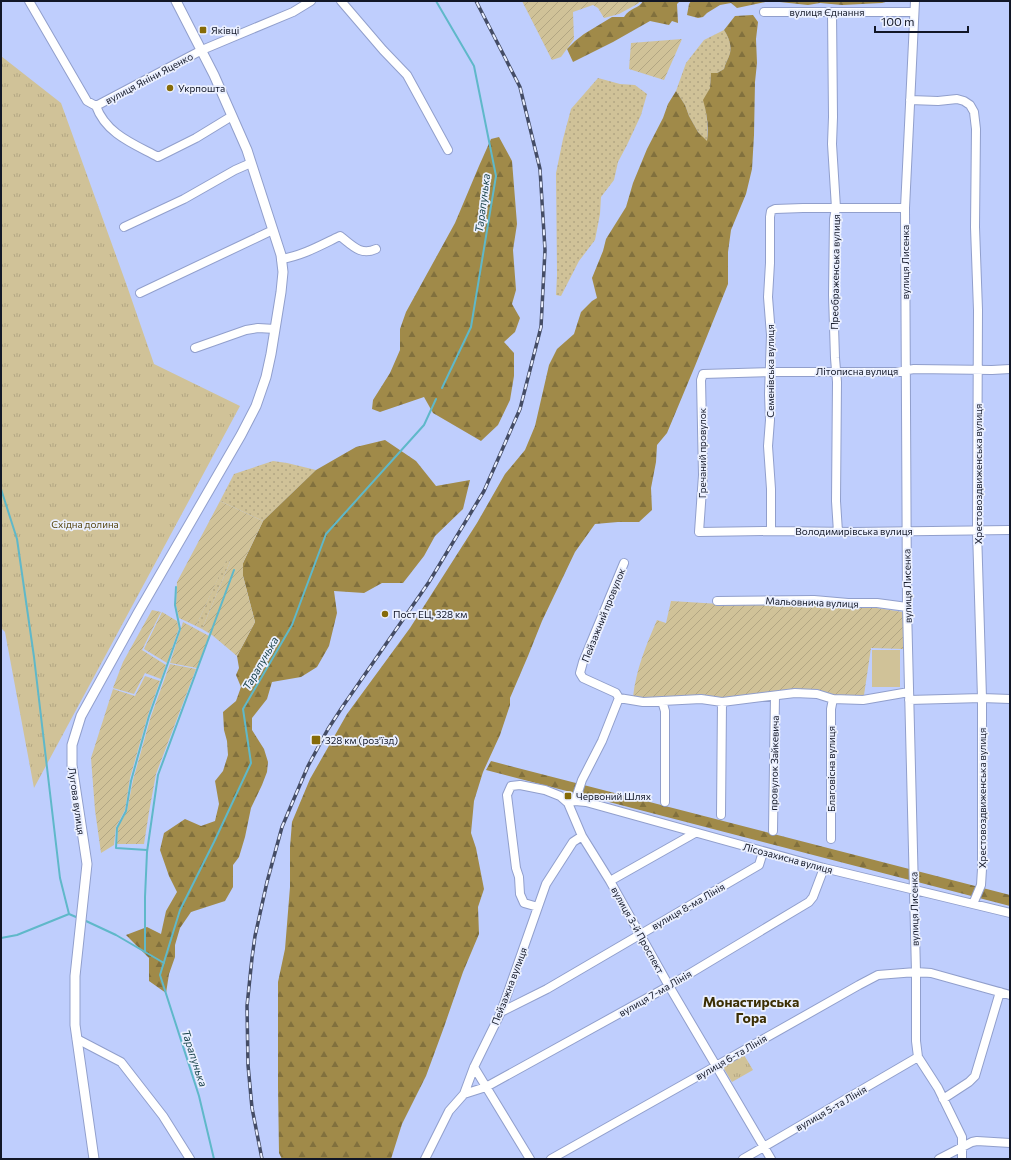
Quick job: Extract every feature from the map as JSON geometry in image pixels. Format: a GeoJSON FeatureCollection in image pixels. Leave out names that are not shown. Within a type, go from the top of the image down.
{"type":"FeatureCollection","features":[{"type":"Feature","properties":{"kind":"street"},"geometry":{"type":"LineString","coordinates":[[28,1],[86,101],[96,106],[99,114],[119,136],[158,157],[196,138],[232,116]]}},
{"type":"Feature","properties":{"kind":"street","name":"Лугова вулиця"},"geometry":{"type":"LineString","coordinates":[[94,1159],[75,1026],[75,976],[87,864],[72,765],[72,745],[81,716],[256,406],[272,354],[283,272],[281,258],[273,230],[247,150],[214,75],[176,1]]}},
{"type":"Feature","properties":{"kind":"street","name":"вулиця Яніни Яценко"},"geometry":{"type":"LineString","coordinates":[[96,106],[202,50],[293,12],[311,1]]}},
{"type":"Feature","properties":{"kind":"street"},"geometry":{"type":"LineString","coordinates":[[341,1],[383,50],[407,75],[448,150]]}},
{"type":"Feature","properties":{"kind":"street","name":"вулиця Лисенка"},"geometry":{"type":"LineString","coordinates":[[915,1],[905,208],[907,607],[916,972],[916,1041],[918,1057],[938,1088],[962,1137],[962,1159]]}},
{"type":"Feature","properties":{"kind":"street","name":"вулиця Єднання"},"geometry":{"type":"LineString","coordinates":[[764,12],[914,12]]}},
{"type":"Feature","properties":{"kind":"street","name":"Преображенська вулиця"},"geometry":{"type":"LineString","coordinates":[[832,12],[832,144],[836,208],[834,219],[833,295],[834,358],[836,371],[836,501],[838,532]]}},
{"type":"Feature","properties":{"kind":"street","name":"Хрестовоздвиженська вулиця"},"geometry":{"type":"LineString","coordinates":[[910,100],[938,101],[956,99],[964,101],[970,105],[974,112],[976,129],[975,227],[978,310],[977,530],[982,698],[982,869],[981,885],[973,904]]}},
{"type":"Feature","properties":{"kind":"street"},"geometry":{"type":"LineString","coordinates":[[124,227],[184,199],[235,170],[252,163]]}},
{"type":"Feature","properties":{"kind":"street"},"geometry":{"type":"LineString","coordinates":[[836,208],[905,208]]}},
{"type":"Feature","properties":{"kind":"street","name":"Семенівська вулиця"},"geometry":{"type":"LineString","coordinates":[[771,531],[771,489],[768,446],[770,420],[771,335],[768,297],[770,217],[774,209],[836,208]]}},
{"type":"Feature","properties":{"kind":"street"},"geometry":{"type":"LineString","coordinates":[[140,293],[273,230]]}},
{"type":"Feature","properties":{"kind":"street"},"geometry":{"type":"LineString","coordinates":[[281,258],[293,257],[302,254],[340,236],[358,249],[368,252],[376,249]]}},
{"type":"Feature","properties":{"kind":"street"},"geometry":{"type":"LineString","coordinates":[[195,348],[246,330],[258,328],[275,329]]}},
{"type":"Feature","properties":{"kind":"street","name":"Літописна вулиця"},"geometry":{"type":"LineString","coordinates":[[703,374],[836,371],[896,372],[914,369],[1010,369]]}},
{"type":"Feature","properties":{"kind":"street","name":"Гречаний провулок"},"geometry":{"type":"LineString","coordinates":[[699,532],[703,475],[701,380],[703,374]]}},
{"type":"Feature","properties":{"kind":"street","name":"Володимирівська вулиця"},"geometry":{"type":"LineString","coordinates":[[699,532],[1010,530]]}},
{"type":"Feature","properties":{"kind":"street","name":"Пейзажний провулок"},"geometry":{"type":"LineString","coordinates":[[617,696],[583,678],[580,673],[583,662],[624,563]]}},
{"type":"Feature","properties":{"kind":"street","name":"Мальовнича вулиця"},"geometry":{"type":"LineString","coordinates":[[717,601],[814,600],[848,603],[877,603],[907,607]]}},
{"type":"Feature","properties":{"kind":"street"},"geometry":{"type":"LineString","coordinates":[[538,907],[524,903],[520,894],[519,877],[516,868],[507,795],[511,786],[520,784],[544,790],[571,802],[602,740],[617,696],[643,702],[701,699],[722,702],[795,693],[808,693],[833,699],[863,700],[909,696],[1010,699]]}},
{"type":"Feature","properties":{"kind":"street","name":"провулок Зайкевича"},"geometry":{"type":"LineString","coordinates":[[773,830],[775,696]]}},
{"type":"Feature","properties":{"kind":"street","name":"Благовісна вулиця"},"geometry":{"type":"LineString","coordinates":[[831,839],[831,709],[833,699]]}},
{"type":"Feature","properties":{"kind":"street"},"geometry":{"type":"LineString","coordinates":[[662,701],[665,711],[665,802]]}},
{"type":"Feature","properties":{"kind":"street"},"geometry":{"type":"LineString","coordinates":[[721,815],[722,702]]}},
{"type":"Feature","properties":{"kind":"street","name":"Лісозахисна вулиця"},"geometry":{"type":"LineString","coordinates":[[571,802],[586,802],[824,868],[1010,913]]}},
{"type":"Feature","properties":{"kind":"street","name":"вулиця 3-й Проспект"},"geometry":{"type":"LineString","coordinates":[[571,802],[582,836],[610,881],[669,986],[771,1159]]}},
{"type":"Feature","properties":{"kind":"street"},"geometry":{"type":"LineString","coordinates":[[610,881],[695,833]]}},
{"type":"Feature","properties":{"kind":"street","name":"Пейзажна вулиця"},"geometry":{"type":"LineString","coordinates":[[425,1159],[449,1111],[464,1094],[474,1067],[501,1012],[546,884],[573,842],[582,836]]}},
{"type":"Feature","properties":{"kind":"street","name":"вулиця 8-ма Лінія"},"geometry":{"type":"LineString","coordinates":[[501,1012],[547,989],[759,864],[763,852]]}},
{"type":"Feature","properties":{"kind":"street","name":"вулиця 7-ма Лінія"},"geometry":{"type":"LineString","coordinates":[[464,1094],[486,1087],[669,986],[809,902],[813,898],[824,868]]}},
{"type":"Feature","properties":{"kind":"street","name":"вулиця 6-та Лінія"},"geometry":{"type":"LineString","coordinates":[[551,1159],[859,984],[878,975],[916,972],[931,973],[1010,995]]}},
{"type":"Feature","properties":{"kind":"street"},"geometry":{"type":"LineString","coordinates":[[943,1099],[969,1082],[975,1076],[1000,992]]}},
{"type":"Feature","properties":{"kind":"street"},"geometry":{"type":"LineString","coordinates":[[77,1039],[121,1062],[163,1116],[190,1159]]}},
{"type":"Feature","properties":{"kind":"street","name":"вулиця 5-та Лінія"},"geometry":{"type":"LineString","coordinates":[[743,1159],[918,1057]]}},
{"type":"Feature","properties":{"kind":"street"},"geometry":{"type":"LineString","coordinates":[[474,1067],[530,1159]]}},
{"type":"Feature","properties":{"kind":"street"},"geometry":{"type":"LineString","coordinates":[[939,1159],[962,1146],[977,1140],[1010,1143]]}},
{"type":"Feature","properties":{"kind":"green space"},"geometry":{"type":"Polygon","coordinates":[[[522,1],[640,1],[619,14],[604,18],[598,8],[593,5],[573,12],[574,39],[561,57],[552,60],[522,1]]]}},
{"type":"Feature","properties":{"kind":"green space"},"geometry":{"type":"Polygon","coordinates":[[[643,1],[680,1],[677,4],[678,23],[672,21],[669,25],[650,21],[573,62],[567,49],[575,41],[612,17],[624,17],[629,11],[641,4],[643,1]]]}},
{"type":"Feature","properties":{"kind":"green space"},"geometry":{"type":"Polygon","coordinates":[[[691,1],[770,1],[737,8],[731,3],[720,5],[703,17],[698,18],[687,15],[691,1]]]}},
{"type":"Feature","properties":{"kind":"green space"},"geometry":{"type":"Polygon","coordinates":[[[770,1],[889,1],[882,3],[842,5],[820,3],[808,5],[770,1]]]}},
{"type":"Feature","properties":{"kind":"green space"},"geometry":{"type":"Polygon","coordinates":[[[753,15],[758,22],[756,39],[757,63],[752,169],[746,194],[731,230],[728,252],[728,284],[667,433],[657,445],[656,462],[651,488],[652,510],[639,522],[595,524],[575,552],[542,621],[510,698],[510,705],[500,735],[483,772],[474,801],[471,833],[476,848],[484,889],[478,907],[479,934],[463,972],[426,1076],[402,1124],[391,1159],[282,1159],[279,1153],[278,982],[285,949],[290,887],[290,847],[292,822],[310,779],[347,714],[410,628],[477,523],[505,474],[525,450],[535,426],[549,365],[557,349],[574,334],[581,312],[597,298],[592,278],[603,251],[606,239],[626,207],[633,183],[668,104],[676,91],[685,105],[698,132],[707,141],[707,120],[703,100],[710,88],[711,73],[717,73],[724,69],[729,55],[730,44],[724,30],[735,16],[753,15]]]}},
{"type":"Feature","properties":{"kind":"green space"},"geometry":{"type":"Polygon","coordinates":[[[724,30],[729,41],[729,55],[724,69],[717,73],[711,73],[710,88],[704,100],[707,121],[707,142],[698,132],[685,105],[676,91],[686,63],[704,40],[724,30]]]}},
{"type":"Feature","properties":{"kind":"green space"},"geometry":{"type":"Polygon","coordinates":[[[682,39],[664,80],[629,69],[631,43],[682,39]]]}},
{"type":"Feature","properties":{"kind":"green space","name":"Східна долина"},"geometry":{"type":"Polygon","coordinates":[[[1,56],[61,103],[154,364],[240,406],[34,788],[5,632],[1,628],[1,56]]]}},
{"type":"Feature","properties":{"kind":"green space"},"geometry":{"type":"Polygon","coordinates":[[[598,78],[620,84],[635,85],[647,94],[641,115],[618,162],[614,180],[601,197],[600,214],[595,240],[579,261],[561,296],[556,295],[556,173],[571,109],[598,78]]]}},
{"type":"Feature","properties":{"kind":"green space"},"geometry":{"type":"Polygon","coordinates":[[[499,137],[512,161],[517,224],[513,250],[516,290],[512,304],[520,318],[515,332],[504,342],[514,353],[514,376],[510,400],[498,425],[481,441],[433,413],[424,397],[380,412],[372,409],[373,400],[390,373],[400,350],[400,329],[406,312],[455,223],[491,139],[499,137]]]}},
{"type":"Feature","properties":{"kind":"green space"},"geometry":{"type":"Polygon","coordinates":[[[385,440],[416,461],[436,486],[470,480],[463,509],[435,536],[424,556],[403,583],[382,583],[364,593],[334,591],[337,613],[329,646],[317,667],[301,677],[272,682],[267,699],[252,718],[252,730],[264,749],[268,762],[267,772],[251,808],[239,857],[233,865],[233,887],[225,901],[191,912],[180,928],[175,945],[175,957],[169,974],[166,993],[149,981],[149,958],[126,935],[147,927],[161,934],[166,911],[177,892],[169,876],[160,850],[164,833],[185,819],[201,826],[215,821],[219,804],[215,781],[223,771],[228,755],[223,712],[236,701],[241,687],[236,675],[239,668],[237,656],[255,622],[243,576],[243,563],[263,521],[316,470],[356,447],[385,440]]]}},
{"type":"Feature","properties":{"kind":"green space"},"geometry":{"type":"Polygon","coordinates":[[[273,461],[316,470],[263,521],[220,501],[234,474],[273,461]]]}},
{"type":"Feature","properties":{"kind":"green space"},"geometry":{"type":"Polygon","coordinates":[[[220,501],[263,521],[243,563],[243,576],[255,622],[237,656],[212,635],[202,629],[230,562],[226,561],[196,626],[179,618],[176,605],[177,582],[220,501]]]}},
{"type":"Feature","properties":{"kind":"green space"},"geometry":{"type":"Polygon","coordinates":[[[226,560],[230,562],[202,629],[196,626],[226,560]]]}},
{"type":"Feature","properties":{"kind":"green space"},"geometry":{"type":"Polygon","coordinates":[[[671,601],[720,604],[809,602],[877,608],[903,612],[903,649],[871,648],[864,695],[834,696],[812,691],[722,699],[652,700],[633,697],[639,667],[649,639],[657,620],[666,623],[671,601]]]}},
{"type":"Feature","properties":{"kind":"green space"},"geometry":{"type":"Polygon","coordinates":[[[152,610],[161,612],[142,650],[166,665],[161,679],[145,673],[134,694],[113,688],[123,662],[152,610]]]}},
{"type":"Feature","properties":{"kind":"green space"},"geometry":{"type":"Polygon","coordinates":[[[162,612],[177,621],[179,628],[167,663],[144,649],[162,612]]]}},
{"type":"Feature","properties":{"kind":"green space"},"geometry":{"type":"Polygon","coordinates":[[[183,622],[209,636],[197,668],[170,663],[183,622]]]}},
{"type":"Feature","properties":{"kind":"green space"},"geometry":{"type":"Polygon","coordinates":[[[872,650],[900,650],[900,687],[872,687],[872,650]]]}},
{"type":"Feature","properties":{"kind":"green space"},"geometry":{"type":"Polygon","coordinates":[[[170,664],[196,669],[156,774],[144,844],[117,844],[118,827],[127,811],[133,780],[151,716],[170,664]]]}},
{"type":"Feature","properties":{"kind":"green space"},"geometry":{"type":"Polygon","coordinates":[[[145,676],[160,681],[148,715],[130,778],[125,810],[116,827],[114,845],[101,853],[95,810],[91,758],[113,689],[135,696],[145,676]]]}},
{"type":"Feature","properties":{"kind":"green space"},"geometry":{"type":"Polygon","coordinates":[[[491,761],[1010,895],[1010,906],[486,770],[491,761]]]}},
{"type":"Feature","properties":{"kind":"green space"},"geometry":{"type":"Polygon","coordinates":[[[744,1055],[753,1070],[732,1082],[723,1067],[744,1055]]]}},
{"type":"Feature","properties":{"kind":"waterway","name":"Тарапунька"},"geometry":{"type":"LineString","coordinates":[[436,1],[474,66],[496,176],[471,327],[442,388]]}},
{"type":"Feature","properties":{"kind":"waterway","name":"Тарапунька"},"geometry":{"type":"LineString","coordinates":[[214,1159],[199,1096],[160,975],[180,910],[251,763],[243,709],[292,625],[326,534],[424,425],[436,399]]}},
{"type":"Feature","properties":{"kind":"waterway","name":"Тарапунька"},"geometry":{"type":"LineString","coordinates":[[1,489],[17,539],[34,657],[60,878],[69,914],[76,917]]}},
{"type":"Feature","properties":{"kind":"waterway"},"geometry":{"type":"LineString","coordinates":[[145,952],[147,852],[158,775],[234,570]]}},
{"type":"Feature","properties":{"kind":"waterway"},"geometry":{"type":"LineString","coordinates":[[147,850],[116,848],[117,828],[126,811],[131,781],[149,716],[180,629],[175,605],[176,587]]}},
{"type":"Feature","properties":{"kind":"waterway"},"geometry":{"type":"LineString","coordinates":[[1,938],[17,935],[69,914]]}},
{"type":"Feature","properties":{"kind":"waterway","name":"Тарапунька"},"geometry":{"type":"LineString","coordinates":[[86,921],[116,935],[164,963]]}},
{"type":"Feature","properties":{"kind":"railway"},"geometry":{"type":"LineString","coordinates":[[262,1159],[252,1108],[248,1065],[247,1006],[255,936],[267,882],[282,827],[308,766],[328,729],[429,582],[484,491],[520,409],[541,327],[545,250],[540,169],[520,87],[476,1]]}},
{"type":"Feature","properties":{"kind":"place","name":"Яківці"},"geometry":{"type":"Point","coordinates":[203,30]}},
{"type":"Feature","properties":{"kind":"place","name":"Укрпошта"},"geometry":{"type":"Point","coordinates":[170,88]}},
{"type":"Feature","properties":{"kind":"place","name":"Пост ЕЦ, 328 км"},"geometry":{"type":"Point","coordinates":[385,614]}},
{"type":"Feature","properties":{"kind":"place","name":"328 км (роз'їзд)"},"geometry":{"type":"Point","coordinates":[316,740]}},
{"type":"Feature","properties":{"kind":"place","name":"Червоний Шлях"},"geometry":{"type":"Point","coordinates":[568,796]}},
{"type":"Feature","properties":{"kind":"district","name":"Монастирська Гора"},"geometry":{"type":"Point","coordinates":[751,1010]}}]}
